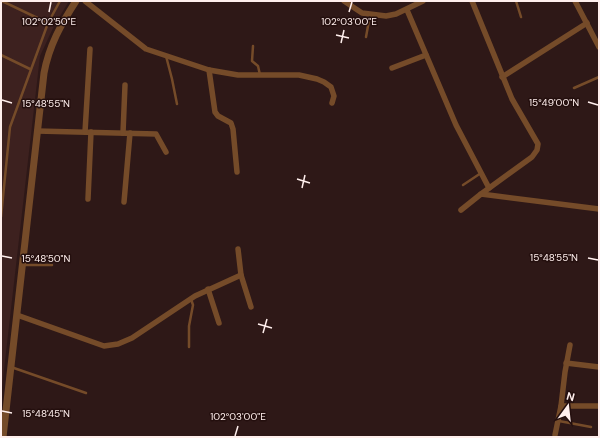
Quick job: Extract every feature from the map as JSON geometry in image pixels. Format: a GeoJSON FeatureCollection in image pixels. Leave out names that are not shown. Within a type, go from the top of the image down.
{"type":"FeatureCollection","features":[{"type":"Feature","properties":{"kind":"street"},"geometry":{"type":"LineString","coordinates":[[2,437],[44,73],[49,52],[59,29],[76,1]]}},
{"type":"Feature","properties":{"kind":"street"},"geometry":{"type":"LineString","coordinates":[[85,1],[146,49],[209,70],[238,75],[299,75],[324,82],[331,87],[333,91],[334,100],[332,103]]}},
{"type":"Feature","properties":{"kind":"street"},"geometry":{"type":"LineString","coordinates":[[344,1],[362,13],[391,15],[407,10],[423,1]]}},
{"type":"Feature","properties":{"kind":"street"},"geometry":{"type":"LineString","coordinates":[[461,210],[532,157],[538,147],[537,142],[512,99],[502,77],[472,1]]}},
{"type":"Feature","properties":{"kind":"street"},"geometry":{"type":"LineString","coordinates":[[575,1],[599,47]]}},
{"type":"Feature","properties":{"kind":"street"},"geometry":{"type":"LineString","coordinates":[[407,10],[456,125],[489,188]]}},
{"type":"Feature","properties":{"kind":"street"},"geometry":{"type":"LineString","coordinates":[[502,77],[587,23]]}},
{"type":"Feature","properties":{"kind":"street"},"geometry":{"type":"LineString","coordinates":[[88,199],[90,49]]}},
{"type":"Feature","properties":{"kind":"street"},"geometry":{"type":"LineString","coordinates":[[392,68],[426,55]]}},
{"type":"Feature","properties":{"kind":"street"},"geometry":{"type":"LineString","coordinates":[[209,70],[215,112],[218,116],[231,123],[233,129],[237,172]]}},
{"type":"Feature","properties":{"kind":"street"},"geometry":{"type":"LineString","coordinates":[[123,133],[125,85]]}},
{"type":"Feature","properties":{"kind":"street"},"geometry":{"type":"LineString","coordinates":[[37,131],[156,134],[166,152]]}},
{"type":"Feature","properties":{"kind":"street"},"geometry":{"type":"LineString","coordinates":[[124,202],[130,133]]}},
{"type":"Feature","properties":{"kind":"street"},"geometry":{"type":"LineString","coordinates":[[481,194],[599,209]]}},
{"type":"Feature","properties":{"kind":"street"},"geometry":{"type":"LineString","coordinates":[[238,249],[242,275],[251,307]]}},
{"type":"Feature","properties":{"kind":"street"},"geometry":{"type":"LineString","coordinates":[[17,315],[104,346],[118,344],[132,338],[191,298],[208,289],[242,275]]}},
{"type":"Feature","properties":{"kind":"street"},"geometry":{"type":"LineString","coordinates":[[208,289],[219,323]]}},
{"type":"Feature","properties":{"kind":"street"},"geometry":{"type":"LineString","coordinates":[[555,435],[562,406],[566,364],[570,345]]}},
{"type":"Feature","properties":{"kind":"street"},"geometry":{"type":"LineString","coordinates":[[566,364],[599,367]]}},
{"type":"Feature","properties":{"kind":"street"},"geometry":{"type":"LineString","coordinates":[[562,406],[599,406]]}},
{"type":"Feature","properties":{"kind":"lane"},"geometry":{"type":"LineString","coordinates":[[2,1],[48,23]]}},
{"type":"Feature","properties":{"kind":"lane"},"geometry":{"type":"LineString","coordinates":[[1,217],[10,128],[30,69],[48,23],[60,1]]}},
{"type":"Feature","properties":{"kind":"lane"},"geometry":{"type":"LineString","coordinates":[[516,1],[521,17]]}},
{"type":"Feature","properties":{"kind":"lane"},"geometry":{"type":"LineString","coordinates":[[366,38],[370,14]]}},
{"type":"Feature","properties":{"kind":"lane"},"geometry":{"type":"LineString","coordinates":[[253,46],[252,61],[258,66],[260,76]]}},
{"type":"Feature","properties":{"kind":"lane"},"geometry":{"type":"LineString","coordinates":[[1,55],[30,69]]}},
{"type":"Feature","properties":{"kind":"lane"},"geometry":{"type":"LineString","coordinates":[[166,56],[177,104]]}},
{"type":"Feature","properties":{"kind":"lane"},"geometry":{"type":"LineString","coordinates":[[574,88],[599,77]]}},
{"type":"Feature","properties":{"kind":"lane"},"geometry":{"type":"LineString","coordinates":[[463,185],[481,173]]}},
{"type":"Feature","properties":{"kind":"lane"},"geometry":{"type":"LineString","coordinates":[[22,264],[52,265]]}},
{"type":"Feature","properties":{"kind":"lane"},"geometry":{"type":"LineString","coordinates":[[189,347],[189,326],[193,305],[191,298]]}},
{"type":"Feature","properties":{"kind":"lane"},"geometry":{"type":"LineString","coordinates":[[11,367],[86,393]]}},
{"type":"Feature","properties":{"kind":"lane"},"geometry":{"type":"LineString","coordinates":[[558,421],[591,427]]}},
{"type":"Feature","properties":{"kind":"shaded area"},"geometry":{"type":"Polygon","coordinates":[[[1,1],[69,1],[54,26],[40,56],[1,396],[1,1]]]}}]}
